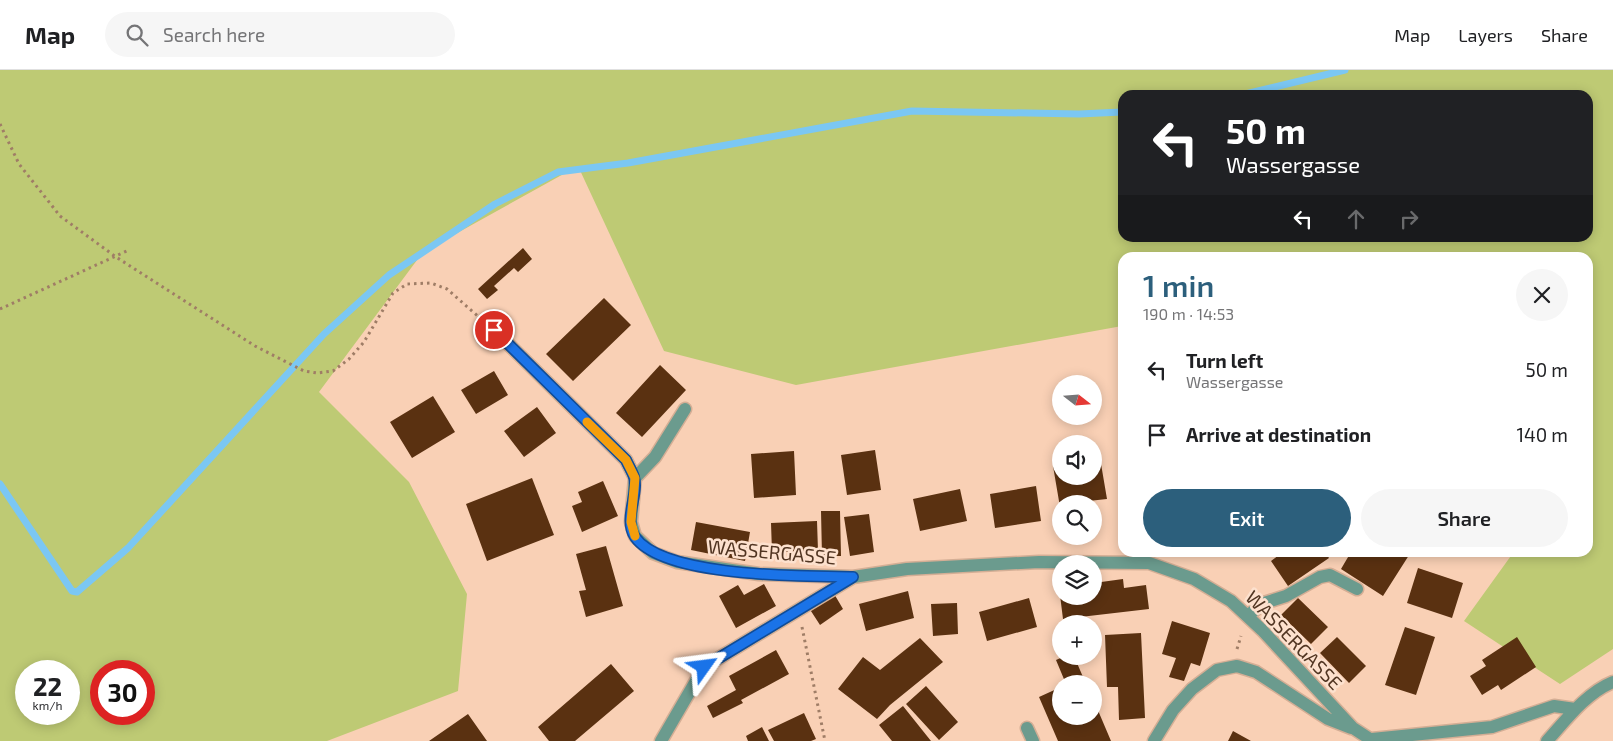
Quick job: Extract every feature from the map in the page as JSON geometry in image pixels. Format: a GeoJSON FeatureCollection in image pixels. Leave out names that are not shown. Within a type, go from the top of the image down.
{"type":"FeatureCollection","features":[{"type":"Feature","properties":{"kind":"street"},"geometry":{"type":"LineString","coordinates":[[494,330],[626,460],[635,478],[655,457],[685,408]]}},
{"type":"Feature","properties":{"kind":"street","name":"WASSERGASSE"},"geometry":{"type":"LineString","coordinates":[[635,478],[631,522],[635,536],[653,553],[677,562],[759,574],[853,577],[907,569],[1039,562],[1149,563],[1194,579],[1231,602],[1247,616],[1353,728],[1373,740]]}},
{"type":"Feature","properties":{"kind":"street"},"geometry":{"type":"LineString","coordinates":[[1247,616],[1264,604],[1286,596],[1320,577],[1330,575],[1357,589]]}},
{"type":"Feature","properties":{"kind":"street","name":"WASSERGASSE"},"geometry":{"type":"LineString","coordinates":[[661,741],[704,667],[853,577]]}},
{"type":"Feature","properties":{"kind":"street"},"geometry":{"type":"LineString","coordinates":[[1154,741],[1173,710],[1192,689],[1217,670],[1237,666],[1256,672],[1328,719],[1353,728]]}},
{"type":"Feature","properties":{"kind":"street"},"geometry":{"type":"LineString","coordinates":[[1547,741],[1575,709],[1610,685]]}},
{"type":"Feature","properties":{"kind":"street"},"geometry":{"type":"LineString","coordinates":[[1373,740],[1492,726],[1554,706],[1575,709]]}},
{"type":"Feature","properties":{"kind":"street"},"geometry":{"type":"LineString","coordinates":[[1027,728],[1033,741]]}},
{"type":"Feature","properties":{"kind":"path"},"geometry":{"type":"LineString","coordinates":[[0,124],[19,164],[60,216],[116,257],[255,346],[304,371],[317,373],[333,371],[349,360],[364,342],[393,292],[407,284],[431,283],[446,289],[494,330]]}},
{"type":"Feature","properties":{"kind":"path"},"geometry":{"type":"LineString","coordinates":[[0,309],[129,250]]}},
{"type":"Feature","properties":{"kind":"path"},"geometry":{"type":"LineString","coordinates":[[798,610],[825,741]]}},
{"type":"Feature","properties":{"kind":"path"},"geometry":{"type":"LineString","coordinates":[[1232,668],[1247,616]]}},
{"type":"Feature","properties":{"kind":"green space"},"geometry":{"type":"Polygon","coordinates":[[[0,70],[1613,70],[1613,649],[1560,684],[1464,621],[1510,557],[1593,557],[1593,252],[1118,252],[1118,327],[796,385],[664,351],[578,166],[423,252],[319,392],[409,482],[467,594],[458,691],[327,741],[0,741],[0,70]]]}},
{"type":"Feature","properties":{"kind":"building"},"geometry":{"type":"Polygon","coordinates":[[[523,248],[532,259],[518,272],[514,268],[494,286],[498,290],[487,299],[478,289],[523,248]]]}},
{"type":"Feature","properties":{"kind":"building"},"geometry":{"type":"Polygon","coordinates":[[[604,298],[631,325],[573,381],[546,354],[604,298]]]}},
{"type":"Feature","properties":{"kind":"building"},"geometry":{"type":"Polygon","coordinates":[[[660,365],[686,390],[642,437],[616,413],[660,365]]]}},
{"type":"Feature","properties":{"kind":"building"},"geometry":{"type":"Polygon","coordinates":[[[494,371],[508,395],[476,414],[461,390],[494,371]]]}},
{"type":"Feature","properties":{"kind":"building"},"geometry":{"type":"Polygon","coordinates":[[[433,396],[455,432],[412,458],[390,422],[433,396]]]}},
{"type":"Feature","properties":{"kind":"building"},"geometry":{"type":"Polygon","coordinates":[[[537,407],[556,433],[524,457],[504,431],[537,407]]]}},
{"type":"Feature","properties":{"kind":"building"},"geometry":{"type":"Polygon","coordinates":[[[875,450],[881,490],[847,495],[841,455],[875,450]]]}},
{"type":"Feature","properties":{"kind":"building"},"geometry":{"type":"Polygon","coordinates":[[[794,451],[796,495],[754,498],[751,454],[794,451]]]}},
{"type":"Feature","properties":{"kind":"building"},"geometry":{"type":"Polygon","coordinates":[[[1102,470],[1107,499],[1102,500],[1102,495],[1058,495],[1056,485],[1102,485],[1102,470]]]}},
{"type":"Feature","properties":{"kind":"building"},"geometry":{"type":"Polygon","coordinates":[[[532,478],[554,535],[487,561],[466,504],[532,478]]]}},
{"type":"Feature","properties":{"kind":"building"},"geometry":{"type":"Polygon","coordinates":[[[603,481],[618,516],[582,532],[572,506],[582,502],[578,492],[603,481]]]}},
{"type":"Feature","properties":{"kind":"building"},"geometry":{"type":"Polygon","coordinates":[[[1036,486],[1041,521],[995,528],[990,494],[1036,486]]]}},
{"type":"Feature","properties":{"kind":"building"},"geometry":{"type":"Polygon","coordinates":[[[960,489],[967,521],[920,531],[913,499],[960,489]]]}},
{"type":"Feature","properties":{"kind":"building"},"geometry":{"type":"Polygon","coordinates":[[[821,511],[840,511],[841,556],[822,556],[821,511]]]}},
{"type":"Feature","properties":{"kind":"building"},"geometry":{"type":"Polygon","coordinates":[[[869,514],[874,552],[850,556],[844,517],[869,514]]]}},
{"type":"Feature","properties":{"kind":"building"},"geometry":{"type":"Polygon","coordinates":[[[817,521],[818,551],[772,552],[771,523],[817,521]]]}},
{"type":"Feature","properties":{"kind":"building"},"geometry":{"type":"Polygon","coordinates":[[[696,522],[750,532],[745,561],[691,550],[696,522]]]}},
{"type":"Feature","properties":{"kind":"building"},"geometry":{"type":"Polygon","coordinates":[[[606,546],[623,606],[586,617],[579,591],[586,590],[576,554],[606,546]]]}},
{"type":"Feature","properties":{"kind":"building"},"geometry":{"type":"Polygon","coordinates":[[[1276,557],[1329,558],[1288,586],[1271,561],[1276,557]]]}},
{"type":"Feature","properties":{"kind":"building"},"geometry":{"type":"Polygon","coordinates":[[[1348,557],[1408,557],[1383,596],[1341,569],[1348,557]]]}},
{"type":"Feature","properties":{"kind":"building"},"geometry":{"type":"Polygon","coordinates":[[[1418,568],[1463,583],[1452,618],[1407,603],[1418,568]]]}},
{"type":"Feature","properties":{"kind":"building"},"geometry":{"type":"Polygon","coordinates":[[[1123,579],[1124,588],[1146,585],[1149,609],[1097,615],[1062,615],[1061,605],[1102,605],[1102,582],[1123,579]]]}},
{"type":"Feature","properties":{"kind":"building"},"geometry":{"type":"Polygon","coordinates":[[[764,584],[776,606],[736,628],[719,596],[738,585],[744,595],[764,584]]]}},
{"type":"Feature","properties":{"kind":"building"},"geometry":{"type":"Polygon","coordinates":[[[908,591],[914,618],[866,631],[859,604],[908,591]]]}},
{"type":"Feature","properties":{"kind":"building"},"geometry":{"type":"Polygon","coordinates":[[[833,592],[843,609],[820,625],[809,608],[833,592]]]}},
{"type":"Feature","properties":{"kind":"building"},"geometry":{"type":"Polygon","coordinates":[[[1029,598],[1037,627],[987,641],[979,612],[1029,598]]]}},
{"type":"Feature","properties":{"kind":"building"},"geometry":{"type":"Polygon","coordinates":[[[1298,598],[1328,627],[1311,644],[1281,615],[1298,598]]]}},
{"type":"Feature","properties":{"kind":"building"},"geometry":{"type":"Polygon","coordinates":[[[957,603],[958,634],[933,636],[931,604],[957,603]]]}},
{"type":"Feature","properties":{"kind":"building"},"geometry":{"type":"Polygon","coordinates":[[[1172,621],[1210,633],[1200,666],[1191,663],[1184,681],[1169,677],[1176,658],[1162,654],[1172,621]]]}},
{"type":"Feature","properties":{"kind":"building"},"geometry":{"type":"Polygon","coordinates":[[[1405,627],[1435,637],[1416,695],[1385,685],[1405,627]]]}},
{"type":"Feature","properties":{"kind":"building"},"geometry":{"type":"Polygon","coordinates":[[[1141,633],[1145,718],[1119,720],[1118,687],[1107,687],[1105,635],[1141,633]]]}},
{"type":"Feature","properties":{"kind":"building"},"geometry":{"type":"Polygon","coordinates":[[[1337,637],[1366,666],[1349,683],[1320,653],[1337,637]]]}},
{"type":"Feature","properties":{"kind":"building"},"geometry":{"type":"Polygon","coordinates":[[[1517,637],[1536,667],[1501,690],[1498,685],[1482,695],[1470,676],[1486,666],[1482,660],[1517,637]]]}},
{"type":"Feature","properties":{"kind":"building"},"geometry":{"type":"Polygon","coordinates":[[[920,638],[943,662],[890,705],[877,719],[838,689],[863,657],[880,670],[920,638]]]}},
{"type":"Feature","properties":{"kind":"building"},"geometry":{"type":"Polygon","coordinates":[[[776,650],[789,674],[741,700],[743,703],[713,718],[707,706],[736,690],[729,676],[776,650]]]}},
{"type":"Feature","properties":{"kind":"building"},"geometry":{"type":"Polygon","coordinates":[[[611,664],[634,691],[575,741],[549,741],[538,727],[611,664]]]}},
{"type":"Feature","properties":{"kind":"building"},"geometry":{"type":"Polygon","coordinates":[[[1058,665],[1078,665],[1082,675],[1062,675],[1058,665]]]}},
{"type":"Feature","properties":{"kind":"building"},"geometry":{"type":"Polygon","coordinates":[[[926,686],[958,722],[939,740],[906,704],[926,686]]]}},
{"type":"Feature","properties":{"kind":"building"},"geometry":{"type":"Polygon","coordinates":[[[1052,691],[1052,725],[1102,725],[1102,720],[1111,741],[1058,741],[1039,697],[1052,691]]]}},
{"type":"Feature","properties":{"kind":"building"},"geometry":{"type":"Polygon","coordinates":[[[903,706],[931,741],[892,741],[879,725],[903,706]]]}},
{"type":"Feature","properties":{"kind":"building"},"geometry":{"type":"Polygon","coordinates":[[[804,713],[816,739],[811,741],[774,741],[768,730],[804,713]]]}},
{"type":"Feature","properties":{"kind":"building"},"geometry":{"type":"Polygon","coordinates":[[[468,714],[487,741],[429,741],[468,714]]]}},
{"type":"Feature","properties":{"kind":"building"},"geometry":{"type":"Polygon","coordinates":[[[762,727],[769,741],[748,741],[746,736],[762,727]]]}},
{"type":"Feature","properties":{"kind":"building"},"geometry":{"type":"Polygon","coordinates":[[[1233,731],[1251,741],[1228,741],[1233,731]]]}},
{"type":"Feature","properties":{"kind":"waterway"},"geometry":{"type":"LineString","coordinates":[[1262,90],[1345,70]]}},
{"type":"Feature","properties":{"kind":"waterway"},"geometry":{"type":"LineString","coordinates":[[0,484],[72,591],[77,592],[128,548],[324,334],[389,275],[495,204],[558,172],[628,163],[912,111],[1079,114],[1118,112]]}},
{"type":"Feature","properties":{"kind":"slow traffic"},"geometry":{"type":"LineString","coordinates":[[587,422],[626,460],[635,478],[631,522],[635,536]]}},
{"type":"Feature","properties":{"kind":"route"},"geometry":{"type":"LineString","coordinates":[[494,330],[626,460],[635,478],[631,522],[635,536],[653,553],[677,562],[759,574],[853,577],[704,667]]}}]}
